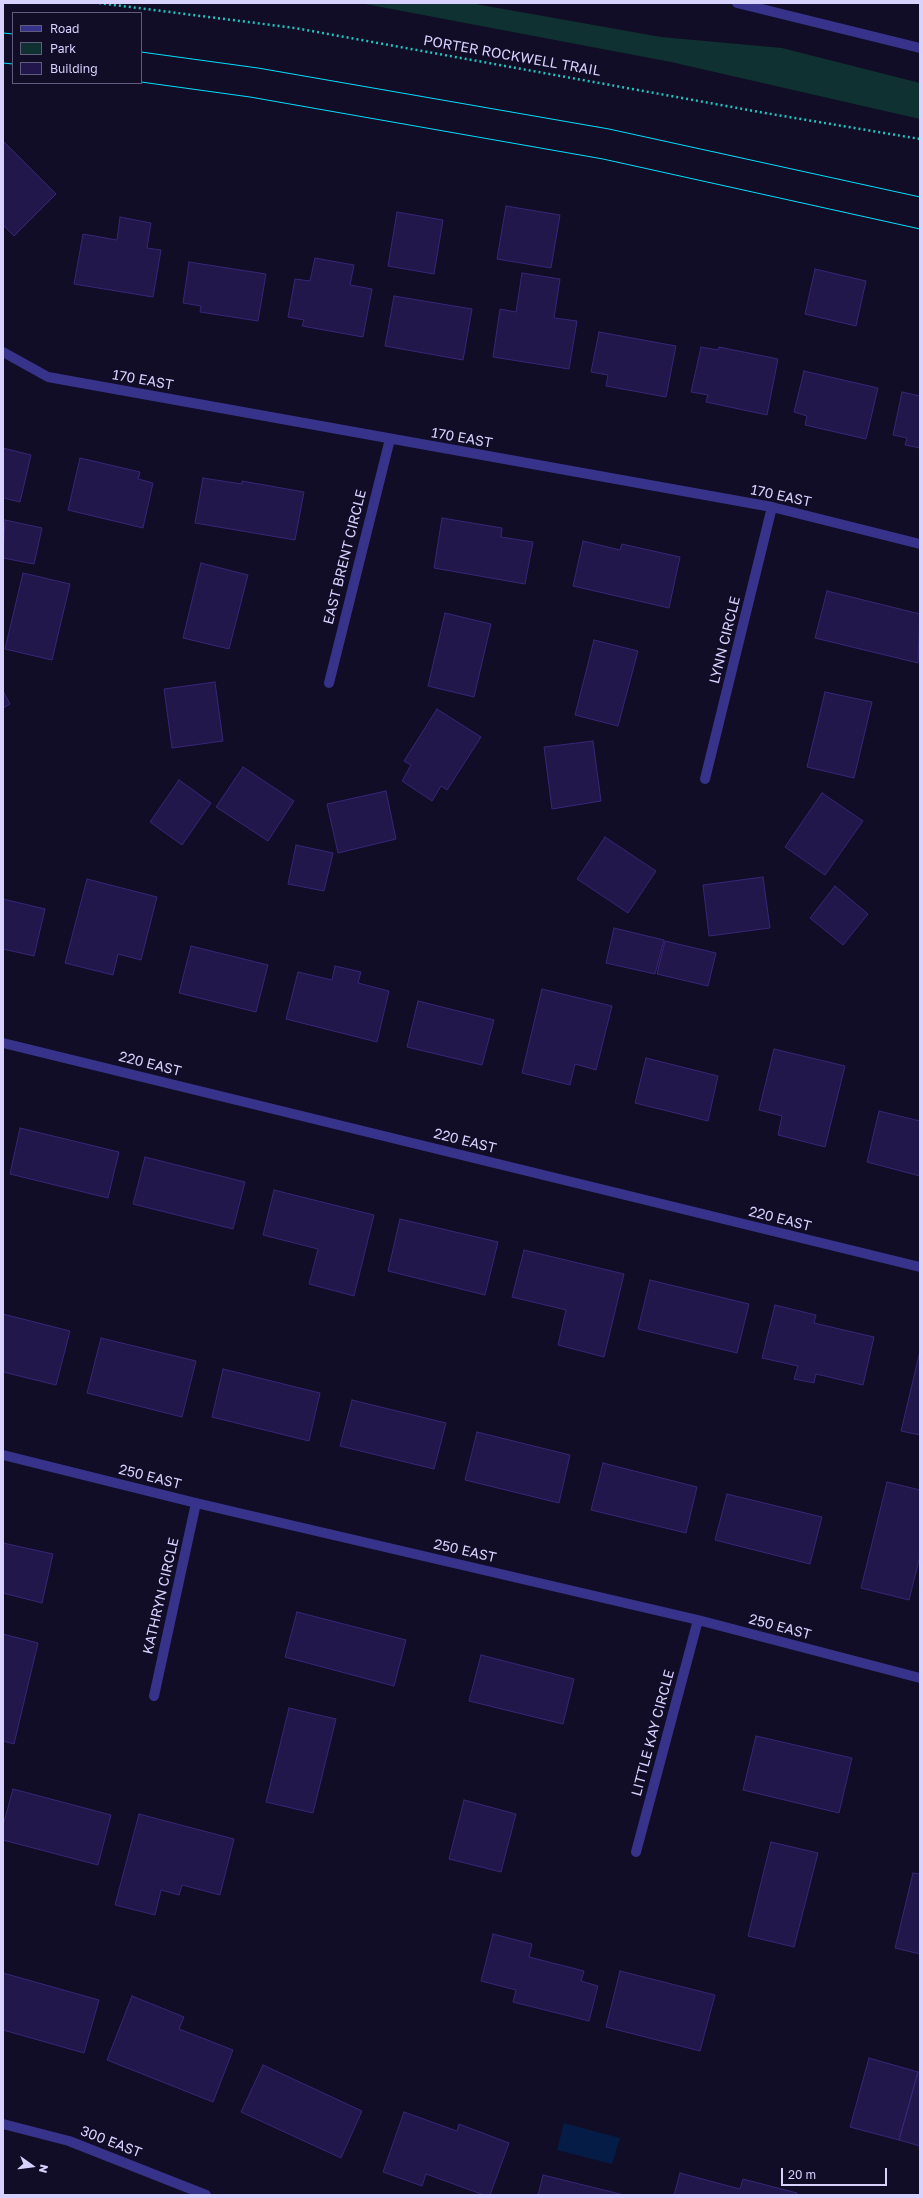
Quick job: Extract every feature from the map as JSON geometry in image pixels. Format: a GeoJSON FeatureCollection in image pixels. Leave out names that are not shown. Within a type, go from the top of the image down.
{"type":"FeatureCollection","features":[{"type":"Feature","properties":{"kind":"street"},"geometry":{"type":"LineString","coordinates":[[737,3],[920,48]]}},
{"type":"Feature","properties":{"kind":"street","name":"170 EAST"},"geometry":{"type":"LineString","coordinates":[[3,352],[48,377],[772,507],[920,544]]}},
{"type":"Feature","properties":{"kind":"street","name":"EAST BRENT CIRCLE"},"geometry":{"type":"LineString","coordinates":[[329,682],[390,439]]}},
{"type":"Feature","properties":{"kind":"street","name":"LYNN CIRCLE"},"geometry":{"type":"LineString","coordinates":[[705,779],[772,507]]}},
{"type":"Feature","properties":{"kind":"street","name":"220 EAST"},"geometry":{"type":"LineString","coordinates":[[3,1043],[920,1267]]}},
{"type":"Feature","properties":{"kind":"street","name":"250 EAST"},"geometry":{"type":"LineString","coordinates":[[3,1455],[196,1503],[698,1620],[920,1678]]}},
{"type":"Feature","properties":{"kind":"street","name":"KATHRYN CIRCLE"},"geometry":{"type":"LineString","coordinates":[[154,1696],[196,1503]]}},
{"type":"Feature","properties":{"kind":"street","name":"LITTLE KAY CIRCLE"},"geometry":{"type":"LineString","coordinates":[[636,1852],[698,1620]]}},
{"type":"Feature","properties":{"kind":"street","name":"300 EAST"},"geometry":{"type":"LineString","coordinates":[[3,2124],[69,2141],[206,2195]]}},
{"type":"Feature","properties":{"kind":"path","name":"PORTER ROCKWELL TRAIL"},"geometry":{"type":"LineString","coordinates":[[99,3],[295,28],[765,113],[920,139]]}},
{"type":"Feature","properties":{"kind":"green space"},"geometry":{"type":"Polygon","coordinates":[[[360,3],[470,3],[661,37],[782,48],[920,83],[920,119],[671,62],[360,3]]]}},
{"type":"Feature","properties":{"kind":"water"},"geometry":{"type":"Polygon","coordinates":[[[564,2123],[620,2138],[612,2164],[557,2150],[564,2123]]]}},
{"type":"Feature","properties":{"kind":"building"},"geometry":{"type":"Polygon","coordinates":[[[3,141],[56,194],[14,236],[3,225],[3,141]]]}},
{"type":"Feature","properties":{"kind":"building"},"geometry":{"type":"Polygon","coordinates":[[[506,206],[560,215],[551,268],[497,259],[506,206]]]}},
{"type":"Feature","properties":{"kind":"building"},"geometry":{"type":"Polygon","coordinates":[[[397,212],[443,220],[434,274],[388,266],[397,212]]]}},
{"type":"Feature","properties":{"kind":"building"},"geometry":{"type":"Polygon","coordinates":[[[120,217],[151,223],[147,248],[161,250],[153,297],[74,284],[83,234],[117,240],[120,217]]]}},
{"type":"Feature","properties":{"kind":"building"},"geometry":{"type":"Polygon","coordinates":[[[315,258],[354,265],[350,285],[372,289],[363,337],[302,326],[304,320],[288,317],[295,279],[310,281],[315,258]]]}},
{"type":"Feature","properties":{"kind":"building"},"geometry":{"type":"Polygon","coordinates":[[[189,262],[266,274],[258,321],[200,312],[201,306],[183,303],[189,262]]]}},
{"type":"Feature","properties":{"kind":"building"},"geometry":{"type":"Polygon","coordinates":[[[815,269],[866,281],[856,326],[805,314],[815,269]]]}},
{"type":"Feature","properties":{"kind":"building"},"geometry":{"type":"Polygon","coordinates":[[[522,273],[560,279],[554,318],[577,321],[569,369],[493,357],[500,309],[516,312],[522,273]]]}},
{"type":"Feature","properties":{"kind":"building"},"geometry":{"type":"Polygon","coordinates":[[[394,296],[472,309],[463,360],[385,346],[394,296]]]}},
{"type":"Feature","properties":{"kind":"building"},"geometry":{"type":"Polygon","coordinates":[[[599,332],[676,346],[666,397],[606,386],[608,375],[591,372],[599,332]]]}},
{"type":"Feature","properties":{"kind":"building"},"geometry":{"type":"Polygon","coordinates":[[[701,347],[718,350],[719,347],[778,359],[767,415],[706,402],[708,395],[691,392],[701,347]]]}},
{"type":"Feature","properties":{"kind":"building"},"geometry":{"type":"Polygon","coordinates":[[[804,371],[878,388],[866,439],[805,425],[807,416],[794,412],[804,371]]]}},
{"type":"Feature","properties":{"kind":"building"},"geometry":{"type":"Polygon","coordinates":[[[902,392],[920,396],[920,448],[905,445],[907,438],[893,435],[902,392]]]}},
{"type":"Feature","properties":{"kind":"building"},"geometry":{"type":"Polygon","coordinates":[[[3,448],[31,455],[20,502],[3,498],[3,448]]]}},
{"type":"Feature","properties":{"kind":"building"},"geometry":{"type":"Polygon","coordinates":[[[80,458],[140,472],[138,479],[153,483],[143,528],[68,510],[80,458]]]}},
{"type":"Feature","properties":{"kind":"building"},"geometry":{"type":"Polygon","coordinates":[[[203,478],[242,484],[242,481],[304,492],[295,540],[195,523],[203,478]]]}},
{"type":"Feature","properties":{"kind":"building"},"geometry":{"type":"Polygon","coordinates":[[[442,518],[502,528],[501,537],[533,542],[525,584],[434,568],[442,518]]]}},
{"type":"Feature","properties":{"kind":"building"},"geometry":{"type":"Polygon","coordinates":[[[5,520],[42,528],[34,564],[3,558],[5,520]]]}},
{"type":"Feature","properties":{"kind":"building"},"geometry":{"type":"Polygon","coordinates":[[[583,541],[620,550],[622,544],[680,557],[669,608],[573,586],[583,541]]]}},
{"type":"Feature","properties":{"kind":"building"},"geometry":{"type":"Polygon","coordinates":[[[201,563],[248,575],[229,649],[183,638],[201,563]]]}},
{"type":"Feature","properties":{"kind":"building"},"geometry":{"type":"Polygon","coordinates":[[[23,573],[70,584],[52,660],[5,649],[23,573]]]}},
{"type":"Feature","properties":{"kind":"building"},"geometry":{"type":"Polygon","coordinates":[[[827,591],[920,614],[918,663],[815,638],[827,591]]]}},
{"type":"Feature","properties":{"kind":"building"},"geometry":{"type":"Polygon","coordinates":[[[445,613],[491,624],[474,697],[428,686],[445,613]]]}},
{"type":"Feature","properties":{"kind":"building"},"geometry":{"type":"Polygon","coordinates":[[[594,640],[638,651],[618,726],[575,715],[594,640]]]}},
{"type":"Feature","properties":{"kind":"building"},"geometry":{"type":"Polygon","coordinates":[[[215,682],[223,741],[172,748],[164,689],[215,682]]]}},
{"type":"Feature","properties":{"kind":"building"},"geometry":{"type":"Polygon","coordinates":[[[3,691],[10,704],[3,708],[3,691]]]}},
{"type":"Feature","properties":{"kind":"building"},"geometry":{"type":"Polygon","coordinates":[[[825,692],[872,702],[854,778],[807,767],[825,692]]]}},
{"type":"Feature","properties":{"kind":"building"},"geometry":{"type":"Polygon","coordinates":[[[437,709],[481,737],[447,790],[441,786],[432,801],[402,781],[411,765],[404,761],[437,709]]]}},
{"type":"Feature","properties":{"kind":"building"},"geometry":{"type":"Polygon","coordinates":[[[593,741],[601,801],[552,809],[544,747],[593,741]]]}},
{"type":"Feature","properties":{"kind":"building"},"geometry":{"type":"Polygon","coordinates":[[[243,767],[294,801],[268,841],[216,807],[243,767]]]}},
{"type":"Feature","properties":{"kind":"building"},"geometry":{"type":"Polygon","coordinates":[[[179,780],[211,803],[182,845],[150,822],[179,780]]]}},
{"type":"Feature","properties":{"kind":"building"},"geometry":{"type":"Polygon","coordinates":[[[386,791],[396,839],[338,853],[327,804],[386,791]]]}},
{"type":"Feature","properties":{"kind":"building"},"geometry":{"type":"Polygon","coordinates":[[[822,793],[863,821],[825,875],[785,847],[822,793]]]}},
{"type":"Feature","properties":{"kind":"building"},"geometry":{"type":"Polygon","coordinates":[[[605,837],[656,871],[628,913],[577,879],[605,837]]]}},
{"type":"Feature","properties":{"kind":"building"},"geometry":{"type":"Polygon","coordinates":[[[296,845],[333,853],[324,891],[288,884],[296,845]]]}},
{"type":"Feature","properties":{"kind":"building"},"geometry":{"type":"Polygon","coordinates":[[[763,877],[770,928],[709,936],[703,885],[763,877]]]}},
{"type":"Feature","properties":{"kind":"building"},"geometry":{"type":"Polygon","coordinates":[[[87,879],[157,897],[141,960],[118,954],[113,975],[65,963],[87,879]]]}},
{"type":"Feature","properties":{"kind":"building"},"geometry":{"type":"Polygon","coordinates":[[[835,886],[868,914],[843,945],[810,918],[835,886]]]}},
{"type":"Feature","properties":{"kind":"building"},"geometry":{"type":"Polygon","coordinates":[[[3,899],[45,909],[34,956],[3,949],[3,899]]]}},
{"type":"Feature","properties":{"kind":"building"},"geometry":{"type":"Polygon","coordinates":[[[614,928],[664,940],[655,974],[606,963],[614,928]]]}},
{"type":"Feature","properties":{"kind":"building"},"geometry":{"type":"Polygon","coordinates":[[[665,941],[716,953],[708,986],[657,974],[665,941]]]}},
{"type":"Feature","properties":{"kind":"building"},"geometry":{"type":"Polygon","coordinates":[[[191,946],[268,965],[256,1012],[179,993],[191,946]]]}},
{"type":"Feature","properties":{"kind":"building"},"geometry":{"type":"Polygon","coordinates":[[[335,966],[361,972],[358,983],[389,991],[377,1042],[286,1019],[298,972],[332,980],[335,966]]]}},
{"type":"Feature","properties":{"kind":"building"},"geometry":{"type":"Polygon","coordinates":[[[542,989],[612,1006],[596,1070],[575,1064],[570,1085],[522,1073],[542,989]]]}},
{"type":"Feature","properties":{"kind":"building"},"geometry":{"type":"Polygon","coordinates":[[[418,1001],[494,1020],[482,1065],[407,1047],[418,1001]]]}},
{"type":"Feature","properties":{"kind":"building"},"geometry":{"type":"Polygon","coordinates":[[[774,1049],[845,1066],[825,1147],[778,1135],[782,1116],[759,1110],[774,1049]]]}},
{"type":"Feature","properties":{"kind":"building"},"geometry":{"type":"Polygon","coordinates":[[[646,1058],[718,1076],[708,1121],[635,1103],[646,1058]]]}},
{"type":"Feature","properties":{"kind":"building"},"geometry":{"type":"Polygon","coordinates":[[[879,1111],[920,1121],[920,1176],[867,1162],[879,1111]]]}},
{"type":"Feature","properties":{"kind":"building"},"geometry":{"type":"Polygon","coordinates":[[[20,1128],[119,1152],[108,1198],[10,1174],[20,1128]]]}},
{"type":"Feature","properties":{"kind":"building"},"geometry":{"type":"Polygon","coordinates":[[[145,1157],[245,1182],[233,1229],[133,1204],[145,1157]]]}},
{"type":"Feature","properties":{"kind":"building"},"geometry":{"type":"Polygon","coordinates":[[[274,1190],[374,1215],[354,1296],[309,1284],[318,1249],[263,1235],[274,1190]]]}},
{"type":"Feature","properties":{"kind":"building"},"geometry":{"type":"Polygon","coordinates":[[[400,1219],[498,1242],[485,1295],[388,1271],[400,1219]]]}},
{"type":"Feature","properties":{"kind":"building"},"geometry":{"type":"Polygon","coordinates":[[[524,1250],[624,1274],[604,1357],[558,1345],[566,1310],[512,1297],[524,1250]]]}},
{"type":"Feature","properties":{"kind":"building"},"geometry":{"type":"Polygon","coordinates":[[[650,1280],[749,1304],[737,1353],[638,1329],[650,1280]]]}},
{"type":"Feature","properties":{"kind":"building"},"geometry":{"type":"Polygon","coordinates":[[[775,1305],[816,1315],[814,1323],[874,1337],[863,1385],[816,1374],[814,1383],[794,1379],[798,1366],[762,1358],[775,1305]]]}},
{"type":"Feature","properties":{"kind":"building"},"geometry":{"type":"Polygon","coordinates":[[[3,1314],[70,1331],[56,1385],[3,1372],[3,1314]]]}},
{"type":"Feature","properties":{"kind":"building"},"geometry":{"type":"Polygon","coordinates":[[[101,1338],[196,1361],[182,1417],[87,1393],[101,1338]]]}},
{"type":"Feature","properties":{"kind":"building"},"geometry":{"type":"Polygon","coordinates":[[[920,1351],[920,1435],[901,1431],[920,1351]]]}},
{"type":"Feature","properties":{"kind":"building"},"geometry":{"type":"Polygon","coordinates":[[[223,1369],[320,1393],[309,1441],[212,1417],[223,1369]]]}},
{"type":"Feature","properties":{"kind":"building"},"geometry":{"type":"Polygon","coordinates":[[[352,1400],[446,1423],[434,1469],[340,1446],[352,1400]]]}},
{"type":"Feature","properties":{"kind":"building"},"geometry":{"type":"Polygon","coordinates":[[[477,1432],[570,1455],[559,1503],[465,1480],[477,1432]]]}},
{"type":"Feature","properties":{"kind":"building"},"geometry":{"type":"Polygon","coordinates":[[[603,1463],[697,1487],[686,1533],[591,1510],[603,1463]]]}},
{"type":"Feature","properties":{"kind":"building"},"geometry":{"type":"Polygon","coordinates":[[[887,1482],[920,1490],[920,1556],[909,1600],[861,1588],[887,1482]]]}},
{"type":"Feature","properties":{"kind":"building"},"geometry":{"type":"Polygon","coordinates":[[[727,1494],[822,1517],[810,1564],[715,1540],[727,1494]]]}},
{"type":"Feature","properties":{"kind":"building"},"geometry":{"type":"Polygon","coordinates":[[[3,1543],[53,1554],[42,1603],[3,1593],[3,1543]]]}},
{"type":"Feature","properties":{"kind":"building"},"geometry":{"type":"Polygon","coordinates":[[[297,1612],[406,1640],[394,1686],[285,1657],[297,1612]]]}},
{"type":"Feature","properties":{"kind":"building"},"geometry":{"type":"Polygon","coordinates":[[[3,1634],[38,1643],[14,1744],[3,1741],[3,1634]]]}},
{"type":"Feature","properties":{"kind":"building"},"geometry":{"type":"Polygon","coordinates":[[[481,1655],[574,1679],[563,1724],[469,1701],[481,1655]]]}},
{"type":"Feature","properties":{"kind":"building"},"geometry":{"type":"Polygon","coordinates":[[[289,1708],[336,1719],[313,1813],[266,1802],[289,1708]]]}},
{"type":"Feature","properties":{"kind":"building"},"geometry":{"type":"Polygon","coordinates":[[[756,1736],[852,1758],[839,1813],[743,1790],[756,1736]]]}},
{"type":"Feature","properties":{"kind":"building"},"geometry":{"type":"Polygon","coordinates":[[[13,1789],[111,1815],[98,1865],[3,1840],[3,1826],[13,1789]]]}},
{"type":"Feature","properties":{"kind":"building"},"geometry":{"type":"Polygon","coordinates":[[[464,1800],[516,1814],[501,1872],[449,1859],[464,1800]]]}},
{"type":"Feature","properties":{"kind":"building"},"geometry":{"type":"Polygon","coordinates":[[[139,1814],[234,1839],[220,1895],[182,1885],[179,1895],[161,1890],[155,1915],[115,1905],[139,1814]]]}},
{"type":"Feature","properties":{"kind":"building"},"geometry":{"type":"Polygon","coordinates":[[[771,1842],[818,1853],[794,1947],[748,1936],[771,1842]]]}},
{"type":"Feature","properties":{"kind":"building"},"geometry":{"type":"Polygon","coordinates":[[[913,1873],[920,1874],[920,1954],[895,1948],[913,1873]]]}},
{"type":"Feature","properties":{"kind":"building"},"geometry":{"type":"Polygon","coordinates":[[[493,1934],[532,1944],[529,1957],[584,1971],[581,1981],[598,1986],[589,2021],[513,2002],[516,1990],[481,1981],[493,1934]]]}},
{"type":"Feature","properties":{"kind":"building"},"geometry":{"type":"Polygon","coordinates":[[[620,1971],[715,1995],[700,2051],[606,2027],[620,1971]]]}},
{"type":"Feature","properties":{"kind":"building"},"geometry":{"type":"Polygon","coordinates":[[[3,1973],[99,2000],[84,2053],[3,2030],[3,1973]]]}},
{"type":"Feature","properties":{"kind":"building"},"geometry":{"type":"Polygon","coordinates":[[[132,1996],[184,2017],[179,2029],[233,2050],[213,2102],[107,2060],[132,1996]]]}},
{"type":"Feature","properties":{"kind":"building"},"geometry":{"type":"Polygon","coordinates":[[[869,2058],[918,2072],[899,2140],[850,2127],[869,2058]]]}},
{"type":"Feature","properties":{"kind":"building"},"geometry":{"type":"Polygon","coordinates":[[[263,2065],[362,2111],[341,2158],[241,2112],[263,2065]]]}},
{"type":"Feature","properties":{"kind":"building"},"geometry":{"type":"Polygon","coordinates":[[[918,2072],[920,2073],[920,2146],[899,2140],[918,2072]]]}},
{"type":"Feature","properties":{"kind":"building"},"geometry":{"type":"Polygon","coordinates":[[[404,2112],[457,2131],[459,2124],[509,2143],[490,2195],[484,2195],[426,2174],[422,2186],[383,2172],[404,2112]]]}},
{"type":"Feature","properties":{"kind":"building"},"geometry":{"type":"Polygon","coordinates":[[[680,2173],[740,2189],[743,2179],[797,2193],[796,2195],[674,2195],[680,2173]]]}},
{"type":"Feature","properties":{"kind":"building"},"geometry":{"type":"Polygon","coordinates":[[[543,2175],[624,2195],[538,2195],[543,2175]]]}},
{"type":"Feature","properties":{"kind":"tram line"},"geometry":{"type":"LineString","coordinates":[[3,33],[12,34]]}},
{"type":"Feature","properties":{"kind":"tram line"},"geometry":{"type":"LineString","coordinates":[[142,52],[258,68],[609,129],[920,197]]}},
{"type":"Feature","properties":{"kind":"tram line"},"geometry":{"type":"LineString","coordinates":[[3,63],[12,64]]}},
{"type":"Feature","properties":{"kind":"tram line"},"geometry":{"type":"LineString","coordinates":[[142,82],[250,97],[603,159],[920,229]]}}]}
